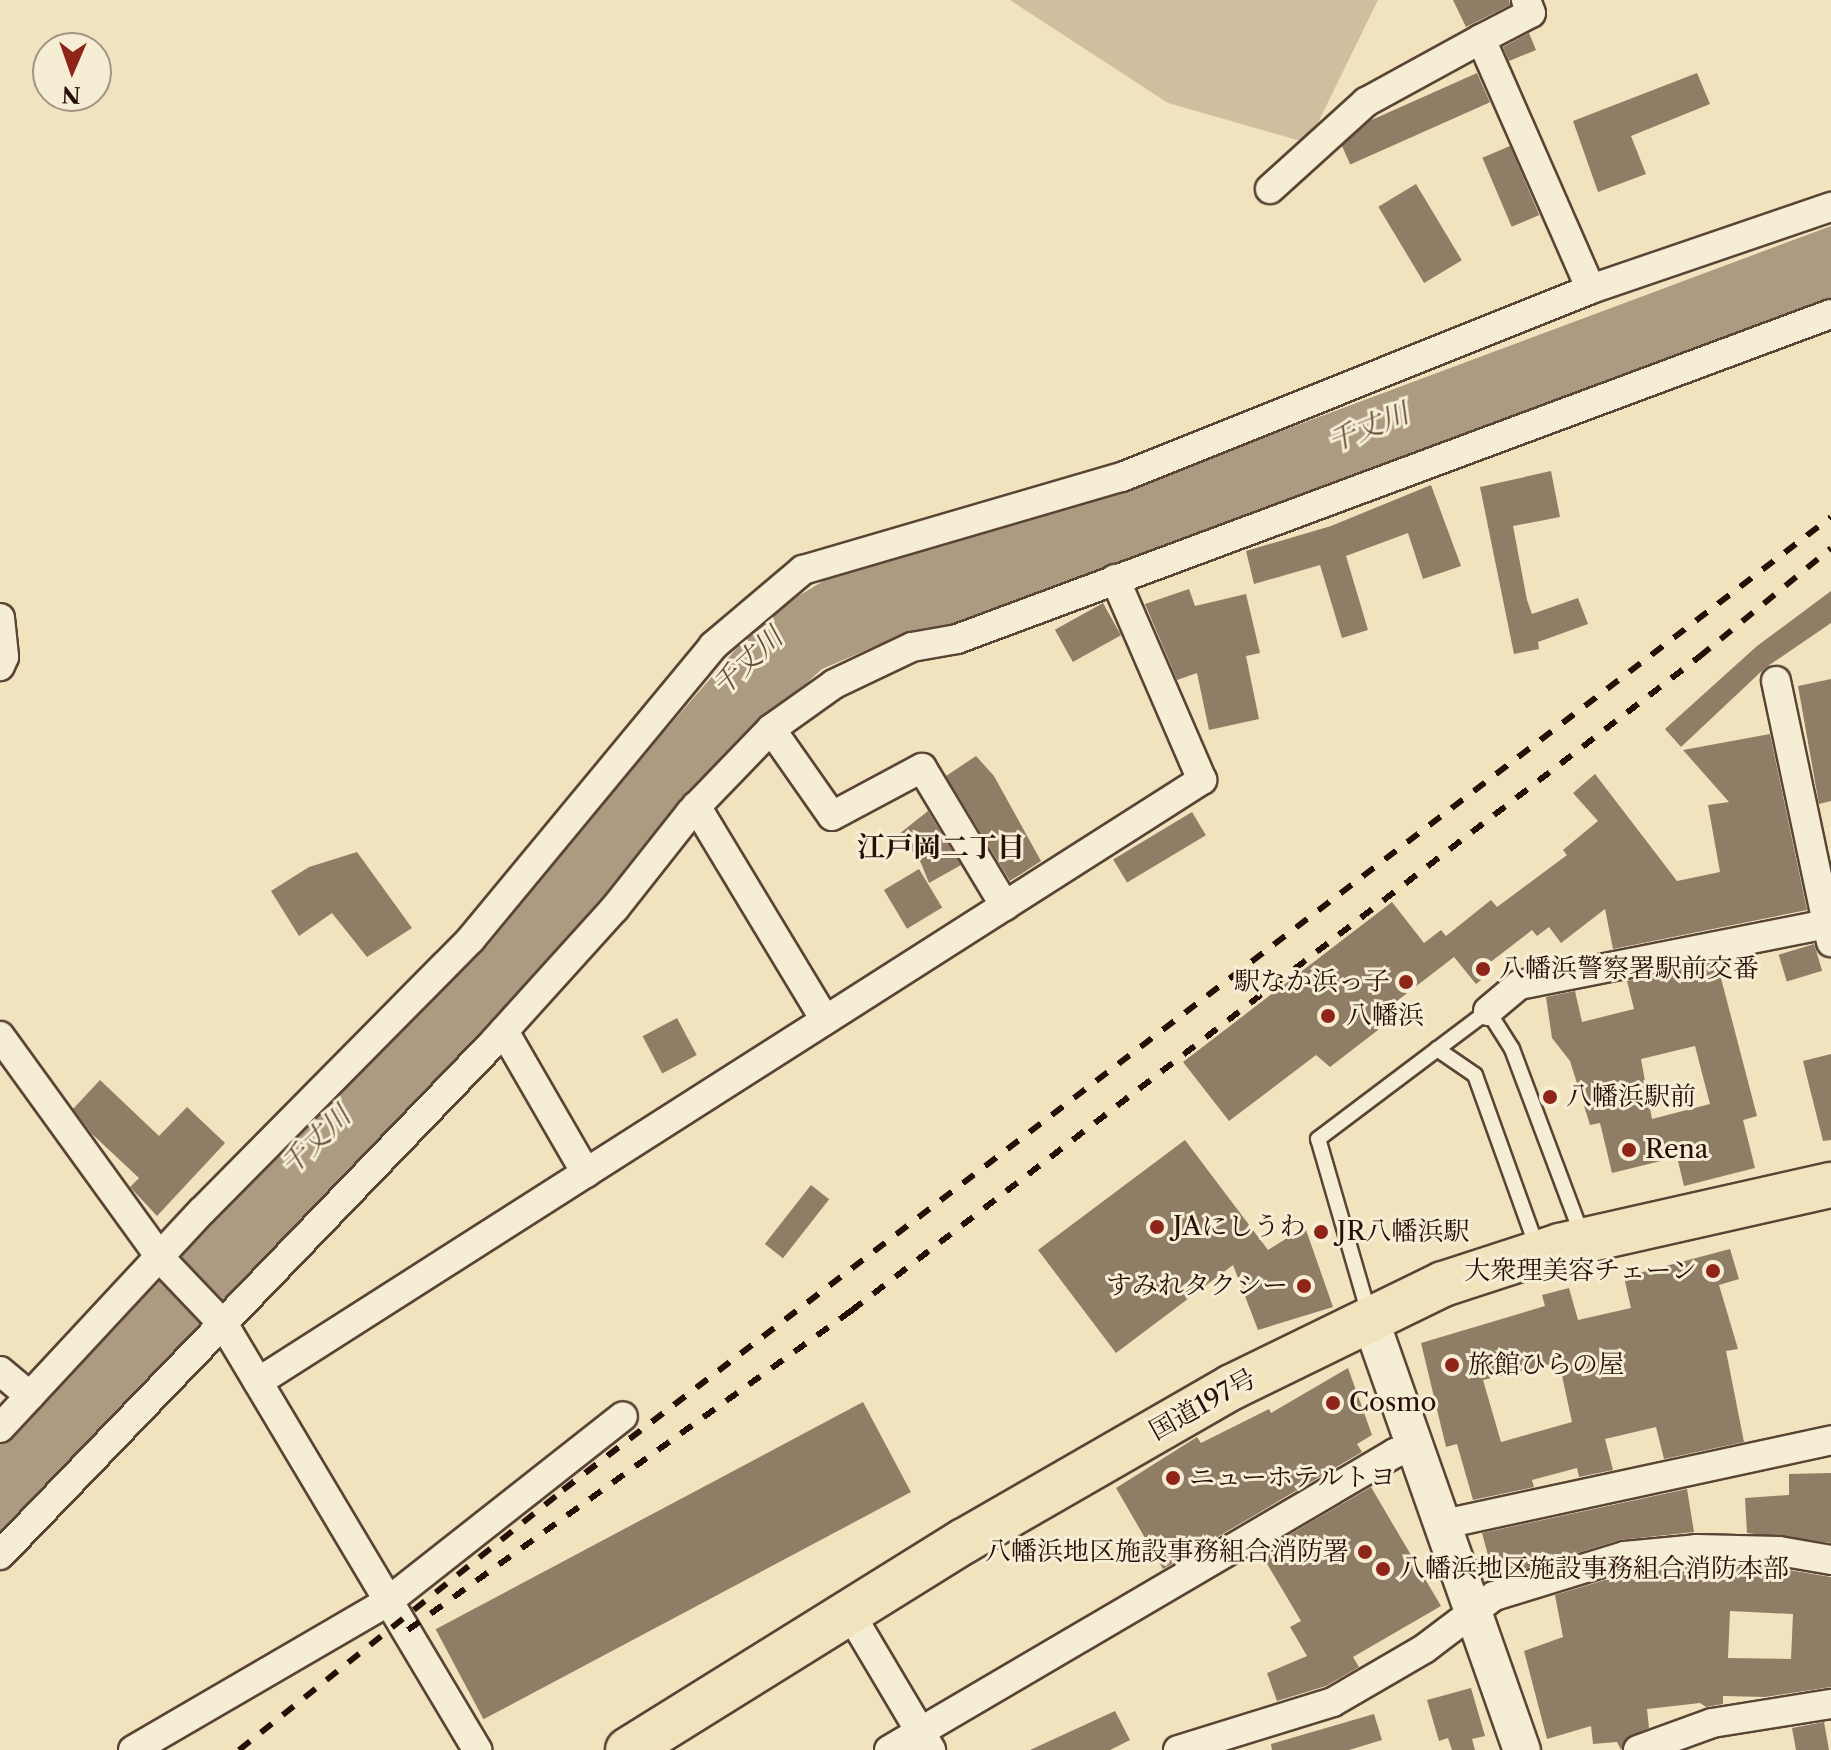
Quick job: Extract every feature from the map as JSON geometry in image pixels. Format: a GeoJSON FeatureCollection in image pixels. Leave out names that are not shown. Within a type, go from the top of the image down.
{"type":"FeatureCollection","features":[{"type":"Feature","properties":{"kind":"highway","name":"国道197号"},"geometry":{"type":"LineString","coordinates":[[628,1750],[851,1615],[964,1541],[1232,1387],[1443,1284],[1584,1240],[1831,1185]]}},
{"type":"Feature","properties":{"kind":"street"},"geometry":{"type":"LineString","coordinates":[[1270,189],[1366,102],[1531,13],[1526,0]]}},
{"type":"Feature","properties":{"kind":"street"},"geometry":{"type":"LineString","coordinates":[[1481,39],[1591,289]]}},
{"type":"Feature","properties":{"kind":"street"},"geometry":{"type":"LineString","coordinates":[[0,1428],[111,1306],[162,1260],[202,1211],[471,939],[713,646],[803,570],[1122,477],[1591,289],[1831,207]]}},
{"type":"Feature","properties":{"kind":"street"},"geometry":{"type":"LineString","coordinates":[[0,1555],[218,1320],[504,1031],[615,908],[696,806],[771,729],[834,684],[912,647],[957,639],[1831,314]]}},
{"type":"Feature","properties":{"kind":"street"},"geometry":{"type":"LineString","coordinates":[[258,1382],[1202,780],[1115,579]]}},
{"type":"Feature","properties":{"kind":"street"},"geometry":{"type":"LineString","coordinates":[[0,618],[4,657],[0,666]]}},
{"type":"Feature","properties":{"kind":"street"},"geometry":{"type":"LineString","coordinates":[[1488,1011],[1519,985],[1830,929],[1776,681]]}},
{"type":"Feature","properties":{"kind":"street"},"geometry":{"type":"LineString","coordinates":[[771,729],[832,816],[922,768],[1005,906]]}},
{"type":"Feature","properties":{"kind":"street"},"geometry":{"type":"LineString","coordinates":[[696,806],[825,1020]]}},
{"type":"Feature","properties":{"kind":"street"},"geometry":{"type":"LineString","coordinates":[[504,1031],[586,1173]]}},
{"type":"Feature","properties":{"kind":"street"},"geometry":{"type":"LineString","coordinates":[[0,1036],[162,1260],[218,1320],[477,1750]]}},
{"type":"Feature","properties":{"kind":"street"},"geometry":{"type":"LineString","coordinates":[[1370,1319],[1476,1611],[1522,1750]]}},
{"type":"Feature","properties":{"kind":"street"},"geometry":{"type":"LineString","coordinates":[[0,1371],[30,1396]]}},
{"type":"Feature","properties":{"kind":"street"},"geometry":{"type":"LineString","coordinates":[[133,1750],[387,1602],[623,1416]]}},
{"type":"Feature","properties":{"kind":"street"},"geometry":{"type":"LineString","coordinates":[[1444,1524],[1831,1440]]}},
{"type":"Feature","properties":{"kind":"street"},"geometry":{"type":"LineString","coordinates":[[889,1750],[925,1740],[1395,1453],[1415,1447]]}},
{"type":"Feature","properties":{"kind":"street"},"geometry":{"type":"LineString","coordinates":[[1178,1750],[1333,1702],[1424,1649],[1494,1596],[1625,1556],[1696,1549],[1779,1551],[1831,1560]]}},
{"type":"Feature","properties":{"kind":"street"},"geometry":{"type":"LineString","coordinates":[[851,1615],[925,1740]]}},
{"type":"Feature","properties":{"kind":"street"},"geometry":{"type":"LineString","coordinates":[[1638,1750],[1712,1723],[1831,1704]]}},
{"type":"Feature","properties":{"kind":"lane"},"geometry":{"type":"LineString","coordinates":[[1370,1319],[1318,1139],[1488,1011],[1512,1049],[1584,1240]]}},
{"type":"Feature","properties":{"kind":"lane"},"geometry":{"type":"LineString","coordinates":[[1437,1049],[1475,1075],[1539,1253]]}},
{"type":"Feature","properties":{"kind":"shaded area"},"geometry":{"type":"Polygon","coordinates":[[[1010,0],[1378,0],[1308,143],[1168,103],[1010,0]]]}},
{"type":"Feature","properties":{"kind":"water","name":"千丈川"},"geometry":{"type":"Polygon","coordinates":[[[1831,226],[1831,302],[954,626],[904,634],[822,669],[714,767],[555,958],[0,1538],[0,1441],[501,929],[594,812],[764,617],[833,575],[1115,493],[1831,226]]]}},
{"type":"Feature","properties":{"kind":"building"},"geometry":{"type":"Polygon","coordinates":[[[1453,0],[1509,0],[1510,5],[1466,27],[1453,0]]]}},
{"type":"Feature","properties":{"kind":"building"},"geometry":{"type":"Polygon","coordinates":[[[1529,33],[1536,50],[1509,61],[1503,47],[1529,33]]]}},
{"type":"Feature","properties":{"kind":"building"},"geometry":{"type":"Polygon","coordinates":[[[1477,73],[1490,102],[1350,164],[1337,135],[1477,73]]]}},
{"type":"Feature","properties":{"kind":"building"},"geometry":{"type":"Polygon","coordinates":[[[1697,73],[1710,104],[1631,136],[1646,174],[1598,192],[1573,121],[1697,73]]]}},
{"type":"Feature","properties":{"kind":"building"},"geometry":{"type":"Polygon","coordinates":[[[1510,146],[1539,215],[1512,227],[1482,158],[1510,146]]]}},
{"type":"Feature","properties":{"kind":"building"},"geometry":{"type":"Polygon","coordinates":[[[1416,184],[1462,260],[1424,283],[1378,207],[1416,184]]]}},
{"type":"Feature","properties":{"kind":"building"},"geometry":{"type":"Polygon","coordinates":[[[1551,471],[1560,517],[1513,526],[1527,600],[1532,614],[1578,598],[1588,624],[1538,642],[1539,649],[1514,654],[1480,487],[1551,471]]]}},
{"type":"Feature","properties":{"kind":"building"},"geometry":{"type":"Polygon","coordinates":[[[1431,485],[1461,566],[1423,579],[1408,533],[1346,556],[1368,630],[1342,638],[1320,565],[1254,584],[1246,551],[1331,526],[1431,485]]]}},
{"type":"Feature","properties":{"kind":"building"},"geometry":{"type":"Polygon","coordinates":[[[1189,589],[1195,606],[1246,594],[1260,653],[1246,656],[1259,719],[1209,730],[1197,673],[1177,680],[1145,604],[1189,589]]]}},
{"type":"Feature","properties":{"kind":"building"},"geometry":{"type":"Polygon","coordinates":[[[1831,591],[1831,623],[1765,668],[1681,747],[1665,729],[1757,646],[1831,591]]]}},
{"type":"Feature","properties":{"kind":"building"},"geometry":{"type":"Polygon","coordinates":[[[1103,603],[1121,635],[1073,662],[1055,630],[1103,603]]]}},
{"type":"Feature","properties":{"kind":"building"},"geometry":{"type":"Polygon","coordinates":[[[1831,679],[1831,801],[1819,804],[1798,686],[1831,679]]]}},
{"type":"Feature","properties":{"kind":"building"},"geometry":{"type":"Polygon","coordinates":[[[1770,734],[1807,910],[1613,949],[1605,909],[1561,943],[1549,927],[1537,936],[1532,930],[1488,964],[1493,971],[1476,984],[1454,957],[1371,1021],[1378,1030],[1330,1067],[1316,1055],[1229,1121],[1183,1062],[1392,902],[1424,943],[1441,930],[1446,936],[1491,900],[1497,907],[1567,855],[1563,850],[1598,821],[1573,793],[1595,774],[1677,881],[1720,872],[1708,805],[1729,802],[1683,750],[1770,734]]]}},
{"type":"Feature","properties":{"kind":"building"},"geometry":{"type":"Polygon","coordinates":[[[976,756],[994,776],[1041,861],[1010,881],[946,776],[976,756]]]}},
{"type":"Feature","properties":{"kind":"building"},"geometry":{"type":"Polygon","coordinates":[[[928,811],[961,865],[929,883],[921,863],[899,834],[928,811]]]}},
{"type":"Feature","properties":{"kind":"building"},"geometry":{"type":"Polygon","coordinates":[[[1192,812],[1206,835],[1127,883],[1113,859],[1192,812]]]}},
{"type":"Feature","properties":{"kind":"building"},"geometry":{"type":"Polygon","coordinates":[[[357,852],[412,928],[367,957],[332,913],[299,936],[271,891],[309,867],[357,852]]]}},
{"type":"Feature","properties":{"kind":"building"},"geometry":{"type":"Polygon","coordinates":[[[919,869],[942,908],[907,929],[884,890],[919,869]]]}},
{"type":"Feature","properties":{"kind":"building"},"geometry":{"type":"Polygon","coordinates":[[[1814,944],[1822,971],[1787,982],[1779,955],[1814,944]]]}},
{"type":"Feature","properties":{"kind":"building"},"geometry":{"type":"Polygon","coordinates":[[[1717,963],[1757,1116],[1743,1120],[1755,1168],[1684,1186],[1677,1157],[1612,1173],[1600,1123],[1590,1125],[1570,1061],[1552,1038],[1546,997],[1575,991],[1582,1022],[1634,1009],[1627,981],[1717,963]],[[1695,1046],[1641,1059],[1652,1119],[1710,1104],[1695,1046]]]}},
{"type":"Feature","properties":{"kind":"building"},"geometry":{"type":"Polygon","coordinates":[[[677,1018],[697,1055],[662,1073],[643,1036],[677,1018]]]}},
{"type":"Feature","properties":{"kind":"building"},"geometry":{"type":"Polygon","coordinates":[[[1831,1054],[1831,1140],[1823,1141],[1803,1061],[1831,1054]]]}},
{"type":"Feature","properties":{"kind":"building"},"geometry":{"type":"Polygon","coordinates":[[[100,1080],[159,1136],[187,1107],[225,1143],[157,1216],[130,1187],[139,1178],[92,1134],[73,1109],[100,1080]]]}},
{"type":"Feature","properties":{"kind":"building"},"geometry":{"type":"Polygon","coordinates":[[[1185,1140],[1268,1250],[1305,1227],[1333,1307],[1258,1330],[1233,1265],[1116,1353],[1038,1250],[1185,1140]]]}},
{"type":"Feature","properties":{"kind":"building"},"geometry":{"type":"Polygon","coordinates":[[[811,1185],[829,1199],[783,1258],[765,1244],[811,1185]]]}},
{"type":"Feature","properties":{"kind":"building"},"geometry":{"type":"Polygon","coordinates":[[[1730,1249],[1739,1279],[1719,1285],[1738,1349],[1726,1351],[1744,1442],[1664,1459],[1656,1427],[1605,1439],[1613,1470],[1579,1477],[1577,1468],[1532,1480],[1534,1487],[1473,1500],[1457,1444],[1446,1447],[1421,1343],[1545,1306],[1542,1295],[1569,1288],[1578,1320],[1631,1308],[1624,1277],[1730,1249]],[[1559,1362],[1483,1380],[1501,1442],[1572,1422],[1559,1362]]]}},
{"type":"Feature","properties":{"kind":"building"},"geometry":{"type":"Polygon","coordinates":[[[1348,1368],[1372,1435],[1357,1444],[1362,1452],[1163,1569],[1116,1488],[1197,1437],[1201,1443],[1269,1409],[1271,1413],[1348,1368]]]}},
{"type":"Feature","properties":{"kind":"building"},"geometry":{"type":"Polygon","coordinates":[[[863,1402],[911,1492],[484,1719],[436,1629],[863,1402]]]}},
{"type":"Feature","properties":{"kind":"building"},"geometry":{"type":"Polygon","coordinates":[[[1831,1473],[1831,1543],[1747,1533],[1745,1498],[1789,1495],[1789,1474],[1831,1473]]]}},
{"type":"Feature","properties":{"kind":"building"},"geometry":{"type":"Polygon","coordinates":[[[1371,1487],[1441,1606],[1353,1657],[1359,1667],[1326,1686],[1277,1701],[1267,1673],[1307,1656],[1290,1627],[1301,1621],[1260,1552],[1371,1487]]]}},
{"type":"Feature","properties":{"kind":"building"},"geometry":{"type":"Polygon","coordinates":[[[1687,1489],[1694,1532],[1620,1540],[1494,1578],[1482,1533],[1687,1489]]]}},
{"type":"Feature","properties":{"kind":"building"},"geometry":{"type":"Polygon","coordinates":[[[1697,1566],[1777,1568],[1831,1577],[1831,1687],[1765,1697],[1723,1696],[1723,1704],[1706,1707],[1700,1703],[1647,1709],[1649,1728],[1626,1739],[1621,1750],[1617,1742],[1593,1744],[1591,1726],[1547,1739],[1524,1651],[1563,1637],[1555,1595],[1628,1573],[1697,1566]],[[1730,1611],[1728,1658],[1791,1659],[1793,1614],[1730,1611]]]}},
{"type":"Feature","properties":{"kind":"building"},"geometry":{"type":"Polygon","coordinates":[[[1471,1688],[1485,1736],[1472,1739],[1475,1750],[1452,1750],[1448,1738],[1439,1741],[1427,1700],[1471,1688]]]}},
{"type":"Feature","properties":{"kind":"building"},"geometry":{"type":"Polygon","coordinates":[[[1115,1711],[1130,1740],[1110,1750],[1030,1750],[1115,1711]]]}},
{"type":"Feature","properties":{"kind":"building"},"geometry":{"type":"Polygon","coordinates":[[[1374,1714],[1382,1740],[1349,1750],[1272,1750],[1271,1744],[1374,1714]]]}},
{"type":"Feature","properties":{"kind":"building"},"geometry":{"type":"Polygon","coordinates":[[[1824,1722],[1829,1750],[1796,1750],[1792,1728],[1824,1722]]]}},
{"type":"Feature","properties":{"kind":"railway"},"geometry":{"type":"LineString","coordinates":[[239,1750],[563,1490],[1831,517]]}},
{"type":"Feature","properties":{"kind":"railway"},"geometry":{"type":"LineString","coordinates":[[408,1630],[851,1311],[1699,657],[1831,548]]}},
{"type":"Feature","properties":{"kind":"place","name":"八幡浜警察署駅前交番"},"geometry":{"type":"Point","coordinates":[1483,969]}},
{"type":"Feature","properties":{"kind":"place","name":"駅なか浜っ子"},"geometry":{"type":"Point","coordinates":[1406,982]}},
{"type":"Feature","properties":{"kind":"place","name":"八幡浜"},"geometry":{"type":"Point","coordinates":[1328,1016]}},
{"type":"Feature","properties":{"kind":"place","name":"八幡浜駅前"},"geometry":{"type":"Point","coordinates":[1550,1097]}},
{"type":"Feature","properties":{"kind":"place","name":"Rena"},"geometry":{"type":"Point","coordinates":[1629,1150]}},
{"type":"Feature","properties":{"kind":"place","name":"JAにしうわ"},"geometry":{"type":"Point","coordinates":[1157,1227]}},
{"type":"Feature","properties":{"kind":"place","name":"JR八幡浜駅"},"geometry":{"type":"Point","coordinates":[1321,1232]}},
{"type":"Feature","properties":{"kind":"place","name":"大衆理美容チェーン"},"geometry":{"type":"Point","coordinates":[1713,1271]}},
{"type":"Feature","properties":{"kind":"place","name":"すみれタクシー"},"geometry":{"type":"Point","coordinates":[1304,1286]}},
{"type":"Feature","properties":{"kind":"place","name":"旅館ひらの屋"},"geometry":{"type":"Point","coordinates":[1452,1365]}},
{"type":"Feature","properties":{"kind":"place","name":"Cosmo"},"geometry":{"type":"Point","coordinates":[1333,1403]}},
{"type":"Feature","properties":{"kind":"place","name":"ニューホテルトヨ"},"geometry":{"type":"Point","coordinates":[1173,1478]}},
{"type":"Feature","properties":{"kind":"place","name":"八幡浜地区施設事務組合消防署"},"geometry":{"type":"Point","coordinates":[1365,1552]}},
{"type":"Feature","properties":{"kind":"place","name":"八幡浜地区施設事務組合消防本部"},"geometry":{"type":"Point","coordinates":[1383,1569]}},
{"type":"Feature","properties":{"kind":"district","name":"江戸岡二丁目"},"geometry":{"type":"Point","coordinates":[941,847]}}]}
